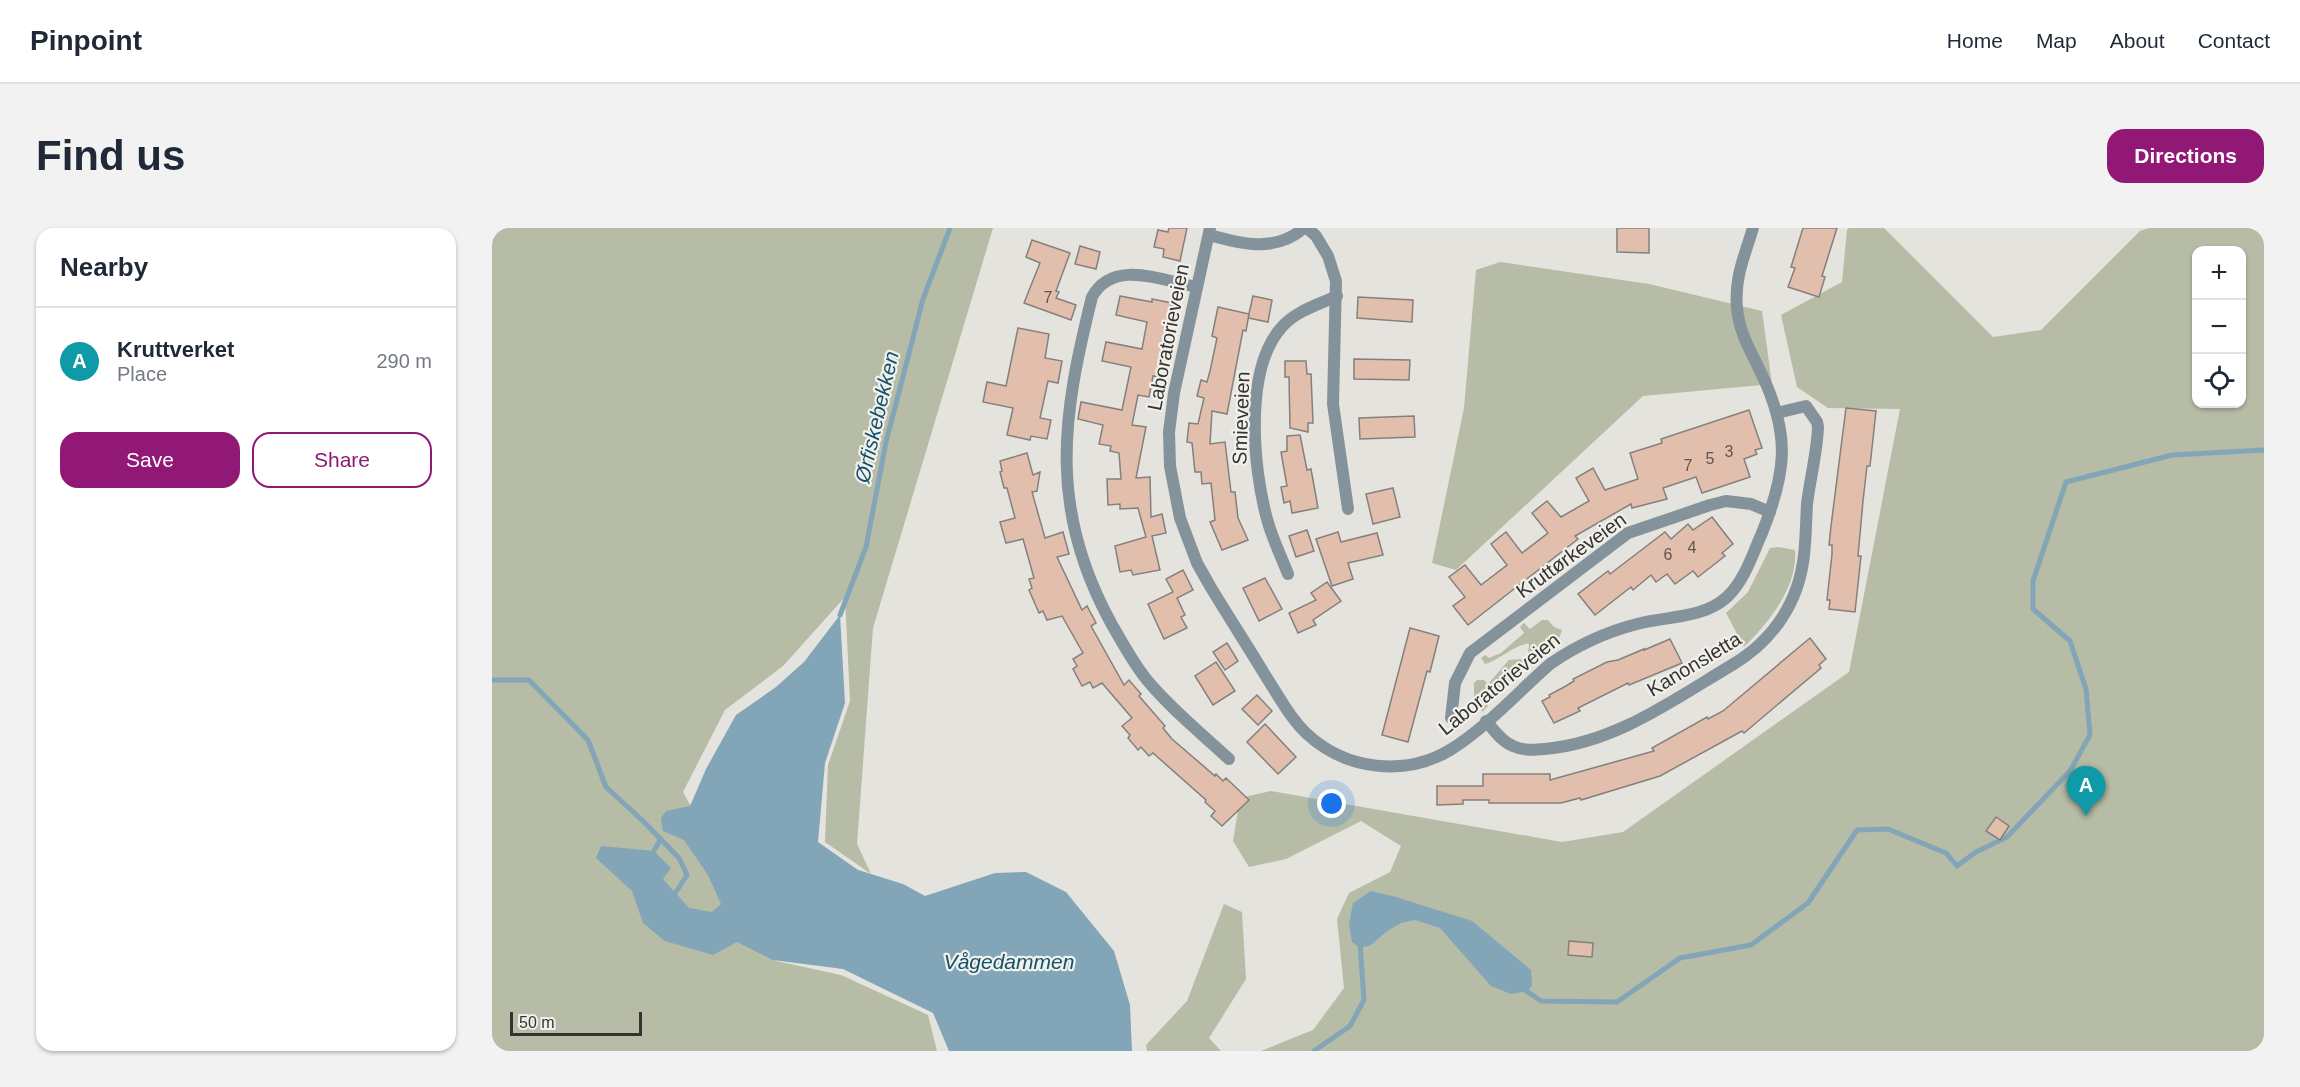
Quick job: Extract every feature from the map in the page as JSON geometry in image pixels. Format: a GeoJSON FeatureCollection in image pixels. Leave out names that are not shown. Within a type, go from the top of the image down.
{"type":"FeatureCollection","features":[{"type":"Feature","properties":{"kind":"street"},"geometry":{"type":"LineString","coordinates":[[1209,231],[1237,243],[1266,245],[1283,241],[1305,228],[1322,245],[1333,265],[1336,282],[1333,404],[1348,509]]}},
{"type":"Feature","properties":{"kind":"street","name":"Laboratorieveien"},"geometry":{"type":"LineString","coordinates":[[1209,231],[1171,412],[1169,451],[1180,518],[1197,564],[1299,726],[1325,748],[1341,757],[1372,766],[1400,766],[1431,759],[1464,741],[1550,664],[1581,645],[1634,624],[1692,614],[1707,609],[1727,597],[1745,574],[1770,512],[1782,470],[1782,441],[1777,413],[1748,346],[1737,308],[1738,273],[1753,228]]}},
{"type":"Feature","properties":{"kind":"street"},"geometry":{"type":"LineString","coordinates":[[1197,287],[1123,274],[1108,279],[1096,289],[1074,371],[1065,457],[1072,518],[1086,567],[1106,613],[1145,678],[1176,711],[1229,759]]}},
{"type":"Feature","properties":{"kind":"street","name":"Smieveien"},"geometry":{"type":"LineString","coordinates":[[1288,574],[1268,521],[1258,476],[1256,430],[1260,372],[1270,344],[1287,322],[1300,312],[1336,296]]}},
{"type":"Feature","properties":{"kind":"street","name":"Kanonsletta"},"geometry":{"type":"LineString","coordinates":[[1486,721],[1504,741],[1524,750],[1558,748],[1594,740],[1633,724],[1748,656],[1769,637],[1791,602],[1802,569],[1809,487],[1818,428],[1817,422],[1806,406],[1777,413]]}},
{"type":"Feature","properties":{"kind":"street","name":"Kruttørkeveien"},"geometry":{"type":"LineString","coordinates":[[1451,718],[1455,683],[1470,653],[1628,533],[1726,501],[1751,504],[1770,512]]}},
{"type":"Feature","properties":{"kind":"green space"},"geometry":{"type":"Polygon","coordinates":[[[492,228],[993,228],[873,628],[857,844],[871,874],[825,842],[828,765],[850,701],[845,597],[783,666],[725,710],[683,792],[776,961],[841,975],[928,1015],[937,1051],[492,1051],[492,228]]]}},
{"type":"Feature","properties":{"kind":"green space"},"geometry":{"type":"Polygon","coordinates":[[[1849,228],[1884,228],[1993,337],[2041,330],[2140,231],[2149,228],[2264,228],[2264,1051],[1261,1051],[1313,1030],[1344,988],[1337,919],[1349,893],[1390,872],[1401,846],[1361,821],[1286,859],[1249,867],[1233,841],[1240,798],[1271,791],[1562,842],[1623,832],[1849,672],[1900,409],[1828,408],[1797,387],[1781,315],[1842,282],[1847,230],[1849,228]]]}},
{"type":"Feature","properties":{"kind":"green space"},"geometry":{"type":"Polygon","coordinates":[[[1500,262],[1649,284],[1762,311],[1772,384],[1643,396],[1456,570],[1432,563],[1464,408],[1476,270],[1500,262]]]}},
{"type":"Feature","properties":{"kind":"green space"},"geometry":{"type":"Polygon","coordinates":[[[1770,548],[1795,550],[1792,577],[1772,615],[1744,647],[1726,613],[1748,592],[1770,548]]]}},
{"type":"Feature","properties":{"kind":"green space"},"geometry":{"type":"Polygon","coordinates":[[[1542,620],[1548,620],[1554,627],[1562,630],[1559,638],[1501,690],[1494,686],[1491,688],[1487,694],[1488,706],[1482,712],[1481,708],[1474,708],[1474,683],[1477,680],[1484,680],[1488,684],[1509,660],[1522,659],[1528,654],[1529,644],[1520,646],[1485,664],[1481,658],[1485,655],[1489,658],[1501,653],[1524,633],[1520,627],[1524,623],[1530,629],[1542,620]]]}},
{"type":"Feature","properties":{"kind":"green space"},"geometry":{"type":"Polygon","coordinates":[[[1224,904],[1242,912],[1246,979],[1209,1038],[1221,1051],[1147,1051],[1146,1045],[1187,1001],[1224,904]]]}},
{"type":"Feature","properties":{"kind":"water","name":"Vågedammen"},"geometry":{"type":"Polygon","coordinates":[[[840,615],[845,703],[825,763],[818,842],[858,870],[903,884],[925,896],[995,873],[1026,872],[1066,892],[1114,951],[1130,1005],[1132,1051],[949,1051],[933,1013],[843,969],[773,960],[737,942],[713,955],[665,941],[643,923],[632,891],[596,858],[601,846],[654,851],[671,868],[663,879],[689,908],[712,912],[721,904],[708,875],[684,840],[663,831],[661,818],[666,811],[690,806],[706,769],[736,715],[776,687],[804,662],[840,615]]]}},
{"type":"Feature","properties":{"kind":"water"},"geometry":{"type":"Polygon","coordinates":[[[1371,891],[1472,921],[1531,970],[1532,986],[1527,991],[1511,994],[1491,986],[1440,928],[1415,920],[1401,923],[1387,931],[1371,945],[1360,948],[1352,942],[1349,924],[1353,903],[1371,891]]]}},
{"type":"Feature","properties":{"kind":"building"},"geometry":{"type":"Polygon","coordinates":[[[1169,228],[1187,228],[1180,261],[1163,257],[1164,249],[1154,247],[1158,230],[1168,232],[1169,228]]]}},
{"type":"Feature","properties":{"kind":"building"},"geometry":{"type":"Polygon","coordinates":[[[1617,228],[1649,228],[1649,253],[1617,252],[1617,228]]]}},
{"type":"Feature","properties":{"kind":"building"},"geometry":{"type":"Polygon","coordinates":[[[1803,228],[1837,228],[1822,276],[1825,277],[1819,297],[1788,287],[1795,268],[1791,267],[1803,228]]]}},
{"type":"Feature","properties":{"kind":"building"},"geometry":{"type":"Polygon","coordinates":[[[1032,240],[1070,253],[1056,291],[1059,292],[1056,298],[1076,305],[1071,320],[1024,303],[1040,263],[1026,257],[1032,240]]]}},
{"type":"Feature","properties":{"kind":"building"},"geometry":{"type":"Polygon","coordinates":[[[1080,246],[1100,252],[1096,269],[1075,264],[1080,246]]]}},
{"type":"Feature","properties":{"kind":"building"},"geometry":{"type":"Polygon","coordinates":[[[1120,296],[1172,303],[1158,377],[1153,376],[1149,397],[1138,395],[1132,425],[1146,427],[1136,478],[1150,477],[1151,517],[1162,514],[1166,533],[1152,536],[1160,570],[1133,575],[1131,570],[1120,572],[1115,546],[1146,537],[1138,508],[1120,509],[1120,504],[1108,505],[1107,479],[1121,479],[1119,453],[1110,451],[1111,446],[1099,444],[1103,425],[1078,419],[1081,402],[1122,410],[1131,367],[1102,361],[1106,342],[1142,349],[1147,322],[1116,315],[1120,296]]]}},
{"type":"Feature","properties":{"kind":"building"},"geometry":{"type":"Polygon","coordinates":[[[1253,296],[1272,300],[1268,322],[1248,318],[1253,296]]]}},
{"type":"Feature","properties":{"kind":"building"},"geometry":{"type":"Polygon","coordinates":[[[1358,297],[1413,300],[1412,322],[1357,318],[1358,297]]]}},
{"type":"Feature","properties":{"kind":"building"},"geometry":{"type":"Polygon","coordinates":[[[1218,307],[1249,314],[1246,331],[1243,330],[1227,414],[1212,411],[1210,444],[1225,442],[1231,492],[1235,492],[1238,518],[1248,540],[1222,550],[1210,522],[1215,520],[1211,483],[1202,484],[1201,472],[1195,472],[1192,443],[1187,442],[1189,423],[1198,424],[1204,398],[1197,396],[1201,380],[1207,382],[1210,371],[1217,338],[1212,336],[1218,307]]]}},
{"type":"Feature","properties":{"kind":"building"},"geometry":{"type":"Polygon","coordinates":[[[1018,328],[1049,334],[1045,358],[1062,361],[1058,383],[1048,381],[1040,418],[1051,420],[1047,439],[1031,436],[1030,440],[1007,435],[1013,408],[983,402],[987,382],[1006,386],[1018,328]]]}},
{"type":"Feature","properties":{"kind":"building"},"geometry":{"type":"Polygon","coordinates":[[[1354,359],[1410,360],[1409,380],[1354,379],[1354,359]]]}},
{"type":"Feature","properties":{"kind":"building"},"geometry":{"type":"Polygon","coordinates":[[[1285,361],[1306,361],[1307,374],[1311,374],[1313,423],[1308,423],[1308,432],[1290,428],[1289,377],[1285,377],[1285,361]]]}},
{"type":"Feature","properties":{"kind":"building"},"geometry":{"type":"Polygon","coordinates":[[[1846,408],[1876,411],[1870,466],[1867,466],[1863,501],[1858,556],[1861,556],[1855,612],[1829,609],[1830,600],[1827,600],[1832,554],[1832,545],[1829,545],[1846,408]]]}},
{"type":"Feature","properties":{"kind":"building"},"geometry":{"type":"Polygon","coordinates":[[[1749,410],[1762,448],[1755,450],[1757,454],[1744,459],[1750,477],[1702,493],[1696,477],[1663,488],[1667,499],[1632,508],[1631,504],[1575,536],[1578,539],[1468,625],[1453,606],[1465,597],[1449,577],[1465,565],[1481,585],[1507,565],[1491,544],[1506,532],[1522,553],[1548,533],[1532,513],[1547,501],[1561,517],[1589,501],[1576,478],[1593,468],[1605,490],[1638,479],[1630,453],[1662,443],[1661,439],[1749,410]]]}},
{"type":"Feature","properties":{"kind":"building"},"geometry":{"type":"Polygon","coordinates":[[[1414,416],[1415,437],[1360,439],[1359,418],[1414,416]]]}},
{"type":"Feature","properties":{"kind":"building"},"geometry":{"type":"Polygon","coordinates":[[[1300,435],[1307,470],[1311,469],[1318,508],[1292,513],[1290,501],[1284,503],[1281,487],[1287,486],[1281,452],[1287,451],[1287,436],[1300,435]]]}},
{"type":"Feature","properties":{"kind":"building"},"geometry":{"type":"Polygon","coordinates":[[[1027,453],[1033,475],[1040,472],[1037,491],[1032,492],[1045,538],[1063,532],[1069,554],[1057,557],[1082,610],[1087,606],[1096,623],[1091,626],[1124,685],[1129,680],[1141,694],[1139,696],[1165,726],[1163,728],[1172,739],[1215,776],[1216,774],[1223,781],[1226,778],[1249,800],[1222,826],[1211,816],[1215,811],[1205,802],[1206,800],[1153,753],[1149,756],[1141,747],[1138,750],[1122,726],[1132,718],[1102,683],[1093,688],[1090,682],[1082,686],[1073,669],[1077,666],[1073,659],[1083,653],[1062,616],[1047,620],[1043,611],[1039,613],[1029,590],[1032,588],[1029,579],[1034,578],[1023,539],[1006,543],[1000,522],[1015,518],[1007,488],[1004,488],[1000,461],[1027,453]]]}},
{"type":"Feature","properties":{"kind":"building"},"geometry":{"type":"Polygon","coordinates":[[[1393,488],[1400,517],[1373,524],[1366,494],[1393,488]]]}},
{"type":"Feature","properties":{"kind":"building"},"geometry":{"type":"Polygon","coordinates":[[[1712,517],[1733,544],[1722,553],[1725,556],[1698,577],[1693,571],[1675,584],[1667,574],[1656,582],[1651,575],[1633,590],[1631,587],[1595,615],[1578,594],[1608,571],[1610,574],[1665,532],[1671,539],[1688,524],[1693,530],[1712,517]]]}},
{"type":"Feature","properties":{"kind":"building"},"geometry":{"type":"Polygon","coordinates":[[[1307,530],[1314,551],[1296,557],[1289,536],[1307,530]]]}},
{"type":"Feature","properties":{"kind":"building"},"geometry":{"type":"Polygon","coordinates":[[[1338,532],[1341,542],[1377,533],[1383,555],[1348,563],[1353,579],[1332,586],[1316,539],[1338,532]]]}},
{"type":"Feature","properties":{"kind":"building"},"geometry":{"type":"Polygon","coordinates":[[[1183,570],[1193,590],[1177,598],[1185,615],[1181,617],[1187,628],[1164,639],[1148,604],[1173,592],[1166,579],[1183,570]]]}},
{"type":"Feature","properties":{"kind":"building"},"geometry":{"type":"Polygon","coordinates":[[[1265,578],[1282,609],[1259,621],[1243,588],[1265,578]]]}},
{"type":"Feature","properties":{"kind":"building"},"geometry":{"type":"Polygon","coordinates":[[[1327,582],[1341,601],[1313,620],[1316,625],[1298,633],[1289,613],[1316,600],[1311,593],[1327,582]]]}},
{"type":"Feature","properties":{"kind":"building"},"geometry":{"type":"Polygon","coordinates":[[[1410,628],[1439,636],[1408,742],[1382,735],[1410,628]]]}},
{"type":"Feature","properties":{"kind":"building"},"geometry":{"type":"Polygon","coordinates":[[[1810,638],[1826,659],[1819,665],[1821,668],[1744,733],[1742,731],[1660,776],[1581,800],[1580,798],[1561,803],[1489,803],[1489,800],[1463,800],[1463,804],[1437,805],[1437,786],[1483,786],[1483,774],[1550,774],[1550,780],[1654,751],[1652,748],[1707,717],[1708,719],[1723,711],[1810,638]]]}},
{"type":"Feature","properties":{"kind":"building"},"geometry":{"type":"Polygon","coordinates":[[[1670,639],[1682,663],[1629,685],[1628,683],[1578,708],[1580,711],[1554,723],[1542,701],[1550,697],[1549,695],[1574,681],[1573,679],[1607,662],[1618,660],[1670,639]]]}},
{"type":"Feature","properties":{"kind":"building"},"geometry":{"type":"Polygon","coordinates":[[[1227,643],[1238,661],[1225,670],[1213,652],[1227,643]]]}},
{"type":"Feature","properties":{"kind":"building"},"geometry":{"type":"Polygon","coordinates":[[[1216,662],[1235,691],[1213,705],[1195,676],[1216,662]]]}},
{"type":"Feature","properties":{"kind":"building"},"geometry":{"type":"Polygon","coordinates":[[[1257,695],[1272,711],[1258,725],[1242,709],[1257,695]]]}},
{"type":"Feature","properties":{"kind":"building"},"geometry":{"type":"Polygon","coordinates":[[[1265,724],[1296,757],[1278,774],[1247,742],[1265,724]]]}},
{"type":"Feature","properties":{"kind":"building"},"geometry":{"type":"Polygon","coordinates":[[[1996,817],[2009,826],[2000,840],[1986,831],[1996,817]]]}},
{"type":"Feature","properties":{"kind":"building"},"geometry":{"type":"Polygon","coordinates":[[[1569,941],[1593,943],[1592,957],[1568,955],[1569,941]]]}},
{"type":"Feature","properties":{"kind":"waterway","name":"Ørfiskebekken"},"geometry":{"type":"LineString","coordinates":[[840,615],[866,547],[886,442],[923,299],[950,228]]}},
{"type":"Feature","properties":{"kind":"waterway","name":"Ørfiskebekken"},"geometry":{"type":"LineString","coordinates":[[1522,988],[1541,1001],[1617,1002],[1680,958],[1751,945],[1808,903],[1857,830],[1888,829],[1946,853],[1957,866],[1976,852],[2007,837],[2070,771],[2090,735],[2086,689],[2070,641],[2033,609],[2033,581],[2066,482],[2172,455],[2264,450]]}},
{"type":"Feature","properties":{"kind":"waterway"},"geometry":{"type":"LineString","coordinates":[[492,680],[529,680],[588,740],[606,787],[679,858],[687,875],[676,892]]}},
{"type":"Feature","properties":{"kind":"waterway"},"geometry":{"type":"LineString","coordinates":[[654,851],[660,840]]}},
{"type":"Feature","properties":{"kind":"waterway","name":"Ørfiskebekken"},"geometry":{"type":"LineString","coordinates":[[1314,1051],[1350,1026],[1364,1000],[1360,943]]}},
{"type":"Feature","properties":{"kind":"place","name":"Kruttverket"},"geometry":{"type":"Point","coordinates":[2086,816]}}]}
